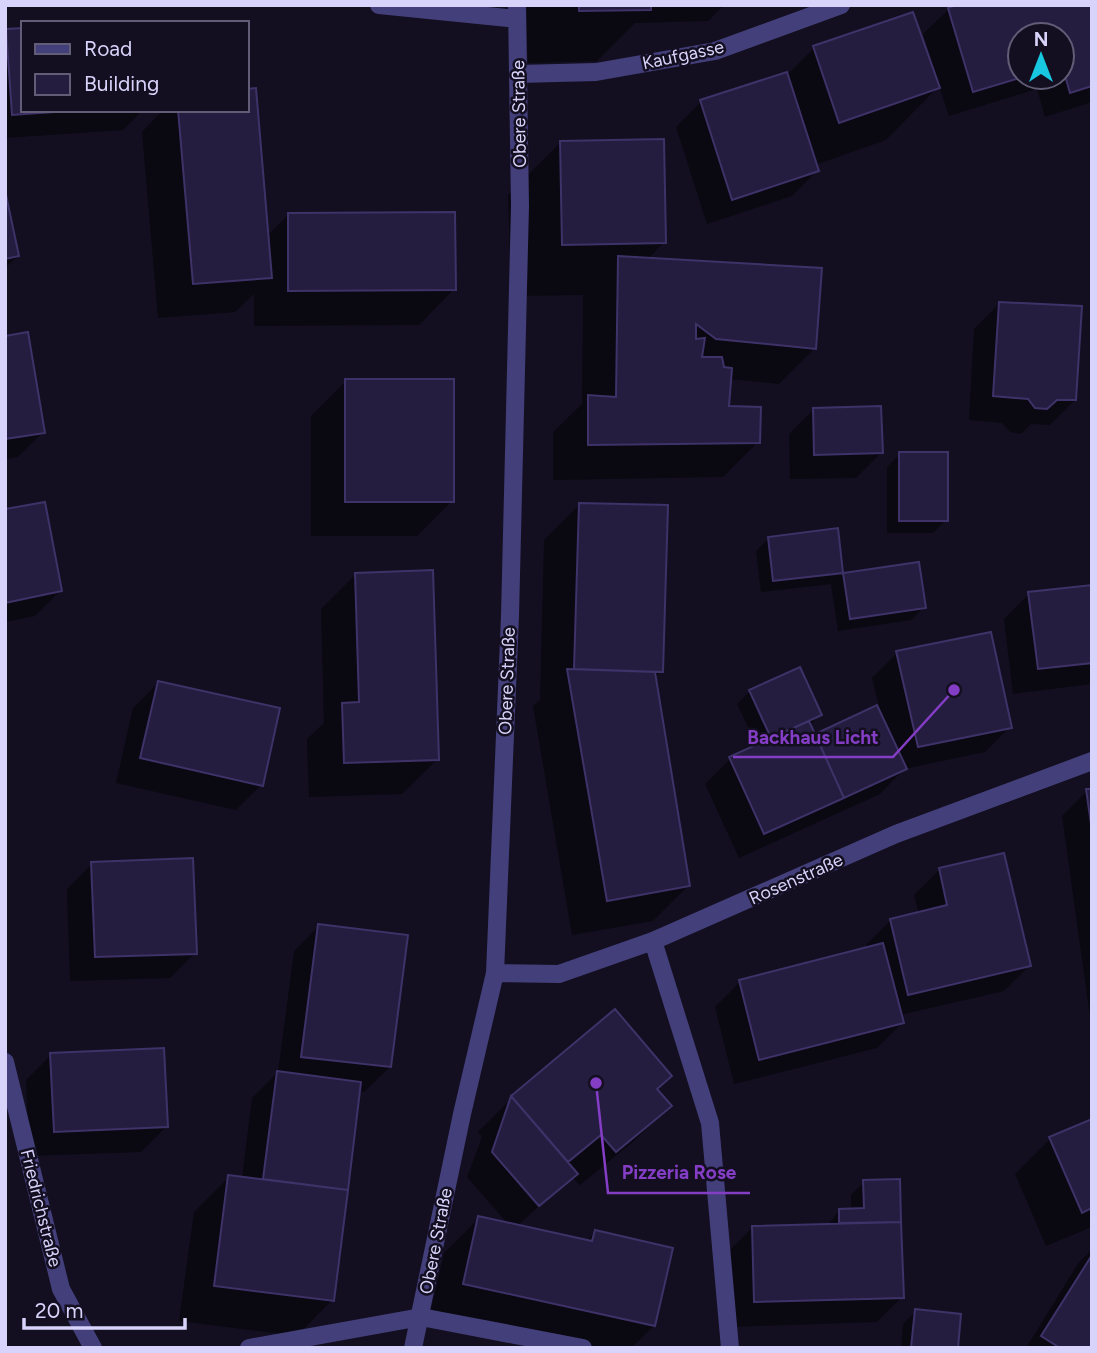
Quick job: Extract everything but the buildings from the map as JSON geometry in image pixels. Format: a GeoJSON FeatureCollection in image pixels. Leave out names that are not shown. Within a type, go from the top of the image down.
{"type":"FeatureCollection","features":[{"type":"Feature","properties":{"kind":"street"},"geometry":{"type":"LineString","coordinates":[[379,5],[517,12]]}},
{"type":"Feature","properties":{"kind":"street","name":"Kaufgasse"},"geometry":{"type":"LineString","coordinates":[[519,74],[596,72],[715,51],[841,5]]}},
{"type":"Feature","properties":{"kind":"street","name":"Obere Straße"},"geometry":{"type":"LineString","coordinates":[[413,1348],[462,1114],[495,973],[510,617],[520,206],[517,12]]}},
{"type":"Feature","properties":{"kind":"street","name":"Rosenstraße"},"geometry":{"type":"LineString","coordinates":[[495,973],[559,974],[653,941],[897,834],[1092,761]]}},
{"type":"Feature","properties":{"kind":"street"},"geometry":{"type":"LineString","coordinates":[[653,941],[710,1123],[730,1348]]}},
{"type":"Feature","properties":{"kind":"street","name":"Friedrichstraße"},"geometry":{"type":"LineString","coordinates":[[5,1062],[61,1289],[93,1348]]}},
{"type":"Feature","properties":{"kind":"street"},"geometry":{"type":"LineString","coordinates":[[249,1348],[421,1317],[583,1348]]}},
{"type":"Feature","properties":{"kind":"place","name":"Backhaus Licht"},"geometry":{"type":"Point","coordinates":[954,690]}},
{"type":"Feature","properties":{"kind":"place","name":"Pizzeria Rose"},"geometry":{"type":"Point","coordinates":[596,1083]}}]}
